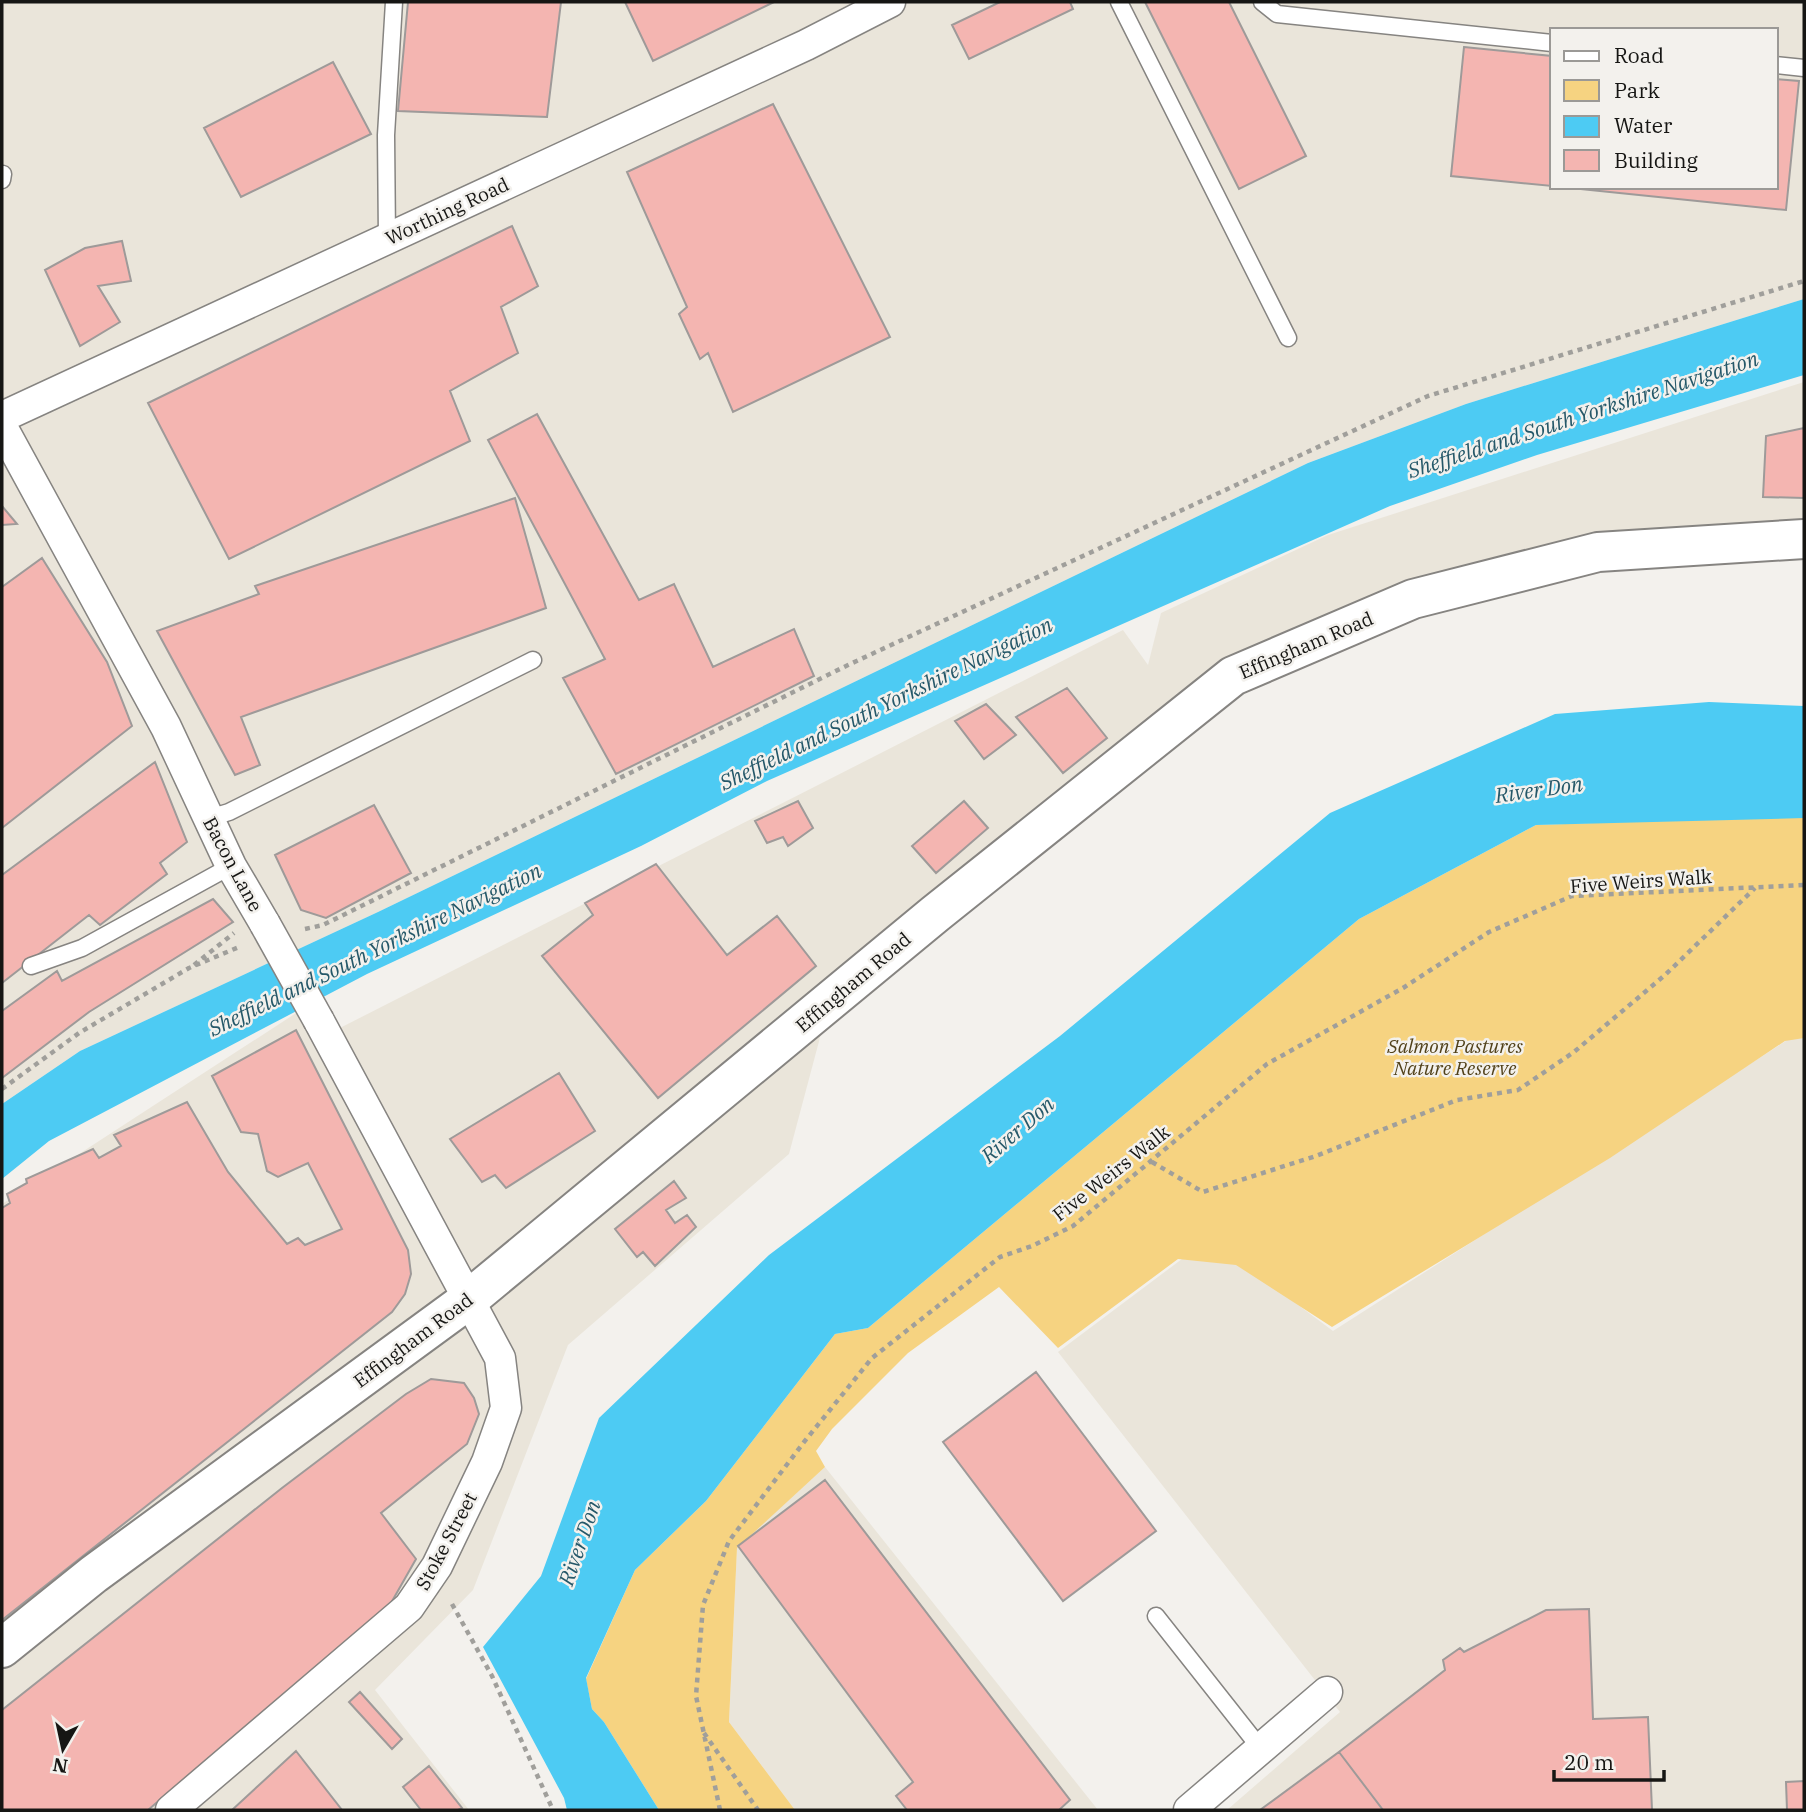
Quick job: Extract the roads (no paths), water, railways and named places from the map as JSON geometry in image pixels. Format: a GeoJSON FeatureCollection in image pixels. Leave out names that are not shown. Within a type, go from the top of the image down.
{"type":"FeatureCollection","features":[{"type":"Feature","properties":{"kind":"main road","name":"Effingham Road"},"geometry":{"type":"LineString","coordinates":[[2,1648],[94,1574],[468,1300],[935,914],[1233,676],[1413,599],[1598,552],[1804,539]]}},
{"type":"Feature","properties":{"kind":"street","name":"Worthing Road"},"geometry":{"type":"LineString","coordinates":[[2,417],[806,45],[890,2]]}},
{"type":"Feature","properties":{"kind":"street","name":"Bacon Lane"},"geometry":{"type":"LineString","coordinates":[[2,427],[166,727],[258,927],[319,1021],[468,1300]]}},
{"type":"Feature","properties":{"kind":"street","name":"Stoke Street"},"geometry":{"type":"LineString","coordinates":[[171,1810],[409,1607],[437,1566],[487,1462],[506,1408],[500,1357],[468,1300]]}},
{"type":"Feature","properties":{"kind":"street"},"geometry":{"type":"LineString","coordinates":[[1189,1810],[1327,1692]]}},
{"type":"Feature","properties":{"kind":"lane"},"geometry":{"type":"LineString","coordinates":[[387,239],[386,135],[394,2]]}},
{"type":"Feature","properties":{"kind":"lane"},"geometry":{"type":"LineString","coordinates":[[1119,2],[1288,338]]}},
{"type":"Feature","properties":{"kind":"lane"},"geometry":{"type":"LineString","coordinates":[[1262,2],[1277,14],[1550,43]]}},
{"type":"Feature","properties":{"kind":"lane"},"geometry":{"type":"LineString","coordinates":[[1778,65],[1804,68]]}},
{"type":"Feature","properties":{"kind":"lane"},"geometry":{"type":"LineString","coordinates":[[2,180],[3,174]]}},
{"type":"Feature","properties":{"kind":"lane"},"geometry":{"type":"LineString","coordinates":[[209,818],[241,806],[533,660]]}},
{"type":"Feature","properties":{"kind":"lane"},"geometry":{"type":"LineString","coordinates":[[31,966],[82,948],[231,866]]}},
{"type":"Feature","properties":{"kind":"lane"},"geometry":{"type":"LineString","coordinates":[[1156,1616],[1261,1749]]}},
{"type":"Feature","properties":{"kind":"water","name":"Sheffield and South Yorkshire Navigation"},"geometry":{"type":"Polygon","coordinates":[[[1804,299],[1804,375],[1537,455],[1390,506],[767,781],[641,846],[367,974],[49,1141],[2,1179],[2,1104],[80,1051],[378,912],[1308,463],[1466,404],[1804,299]]]}},
{"type":"Feature","properties":{"kind":"water","name":"River Don"},"geometry":{"type":"Polygon","coordinates":[[[1709,702],[1804,706],[1804,818],[1536,825],[1359,919],[868,1328],[835,1334],[706,1501],[635,1570],[586,1678],[592,1709],[604,1722],[659,1810],[567,1810],[564,1798],[483,1647],[541,1576],[599,1418],[769,1255],[1060,1036],[1330,813],[1555,714],[1709,702]]]}},
{"type":"Feature","properties":{"kind":"park label","name":"Salmon Pastures Nature Reserve"},"geometry":{"type":"Point","coordinates":[1455,1057]}}]}
